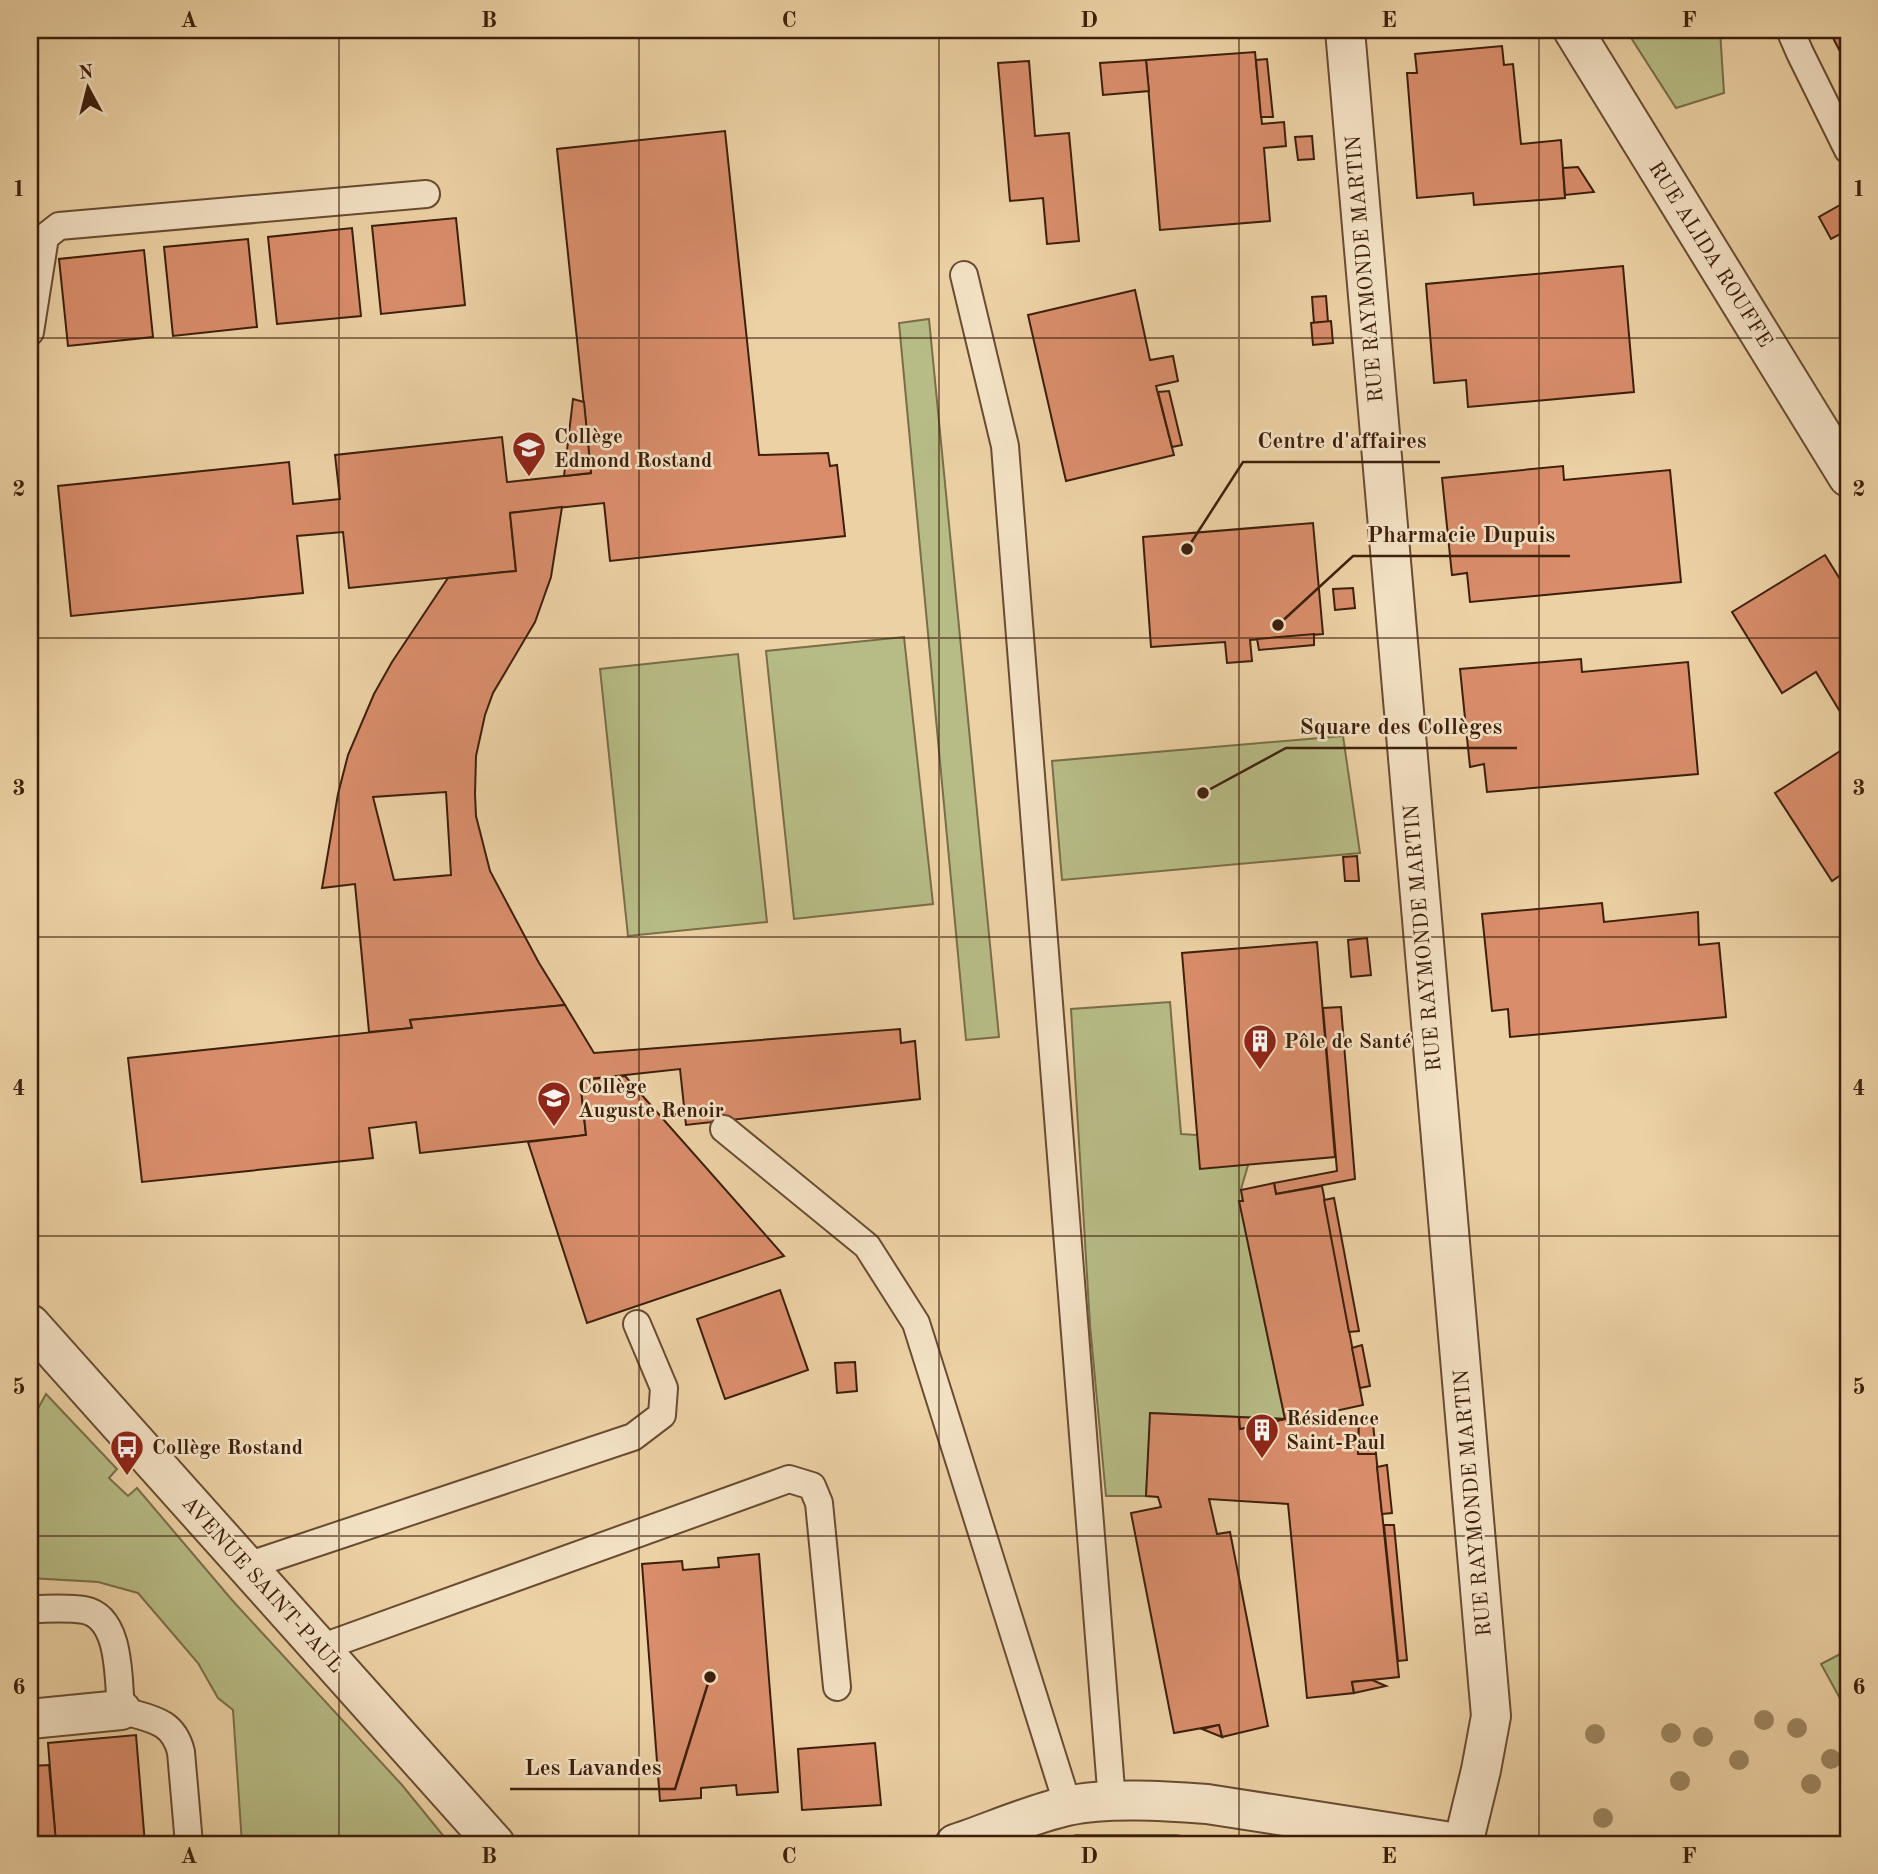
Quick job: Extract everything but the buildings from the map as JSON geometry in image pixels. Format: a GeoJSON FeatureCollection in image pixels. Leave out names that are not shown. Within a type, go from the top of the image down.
{"type":"FeatureCollection","features":[{"type":"Feature","properties":{"kind":"street","name":"RUE RAYMONDE MARTIN"},"geometry":{"type":"LineString","coordinates":[[1345,30],[1491,1716],[1464,1844]]}},
{"type":"Feature","properties":{"kind":"street","name":"RUE ALIDA ROUFFE"},"geometry":{"type":"LineString","coordinates":[[1573,30],[1848,477]]}},
{"type":"Feature","properties":{"kind":"street","name":"AVENUE SAINT-PAUL"},"geometry":{"type":"LineString","coordinates":[[30,1324],[495,1844]]}},
{"type":"Feature","properties":{"kind":"street"},"geometry":{"type":"LineString","coordinates":[[30,1719],[121,1710]]}},
{"type":"Feature","properties":{"kind":"street"},"geometry":{"type":"LineString","coordinates":[[955,1844],[1068,1806],[1169,1801],[1207,1804],[1464,1844]]}},
{"type":"Feature","properties":{"kind":"lane"},"geometry":{"type":"LineString","coordinates":[[1790,30],[1848,150]]}},
{"type":"Feature","properties":{"kind":"lane"},"geometry":{"type":"LineString","coordinates":[[30,332],[45,237],[59,226],[426,194]]}},
{"type":"Feature","properties":{"kind":"lane"},"geometry":{"type":"LineString","coordinates":[[964,275],[1005,446],[1112,1802]]}},
{"type":"Feature","properties":{"kind":"lane"},"geometry":{"type":"LineString","coordinates":[[724,1129],[867,1246],[916,1323],[1068,1806]]}},
{"type":"Feature","properties":{"kind":"lane"},"geometry":{"type":"LineString","coordinates":[[247,1566],[633,1437],[662,1415],[664,1388],[637,1324]]}},
{"type":"Feature","properties":{"kind":"lane"},"geometry":{"type":"LineString","coordinates":[[320,1647],[789,1479],[812,1486],[819,1503],[837,1687]]}},
{"type":"Feature","properties":{"kind":"lane"},"geometry":{"type":"LineString","coordinates":[[30,1609],[86,1610],[106,1623],[115,1644],[121,1710],[167,1725],[178,1737],[189,1844]]}},
{"type":"Feature","properties":{"kind":"green space"},"geometry":{"type":"Polygon","coordinates":[[[1626,30],[1720,30],[1724,93],[1676,108],[1626,30]]]}},
{"type":"Feature","properties":{"kind":"green space"},"geometry":{"type":"Polygon","coordinates":[[[929,319],[999,1037],[966,1040],[899,323],[929,319]]]}},
{"type":"Feature","properties":{"kind":"green space"},"geometry":{"type":"Polygon","coordinates":[[[904,637],[933,904],[794,919],[766,651],[904,637]]]}},
{"type":"Feature","properties":{"kind":"green space"},"geometry":{"type":"Polygon","coordinates":[[[738,654],[767,922],[628,936],[600,669],[738,654]]]}},
{"type":"Feature","properties":{"kind":"green space"},"geometry":{"type":"Polygon","coordinates":[[[1343,736],[1360,853],[1062,880],[1052,761],[1343,736]]]}},
{"type":"Feature","properties":{"kind":"green space"},"geometry":{"type":"Polygon","coordinates":[[[1170,1002],[1181,1134],[1197,1135],[1249,1162],[1241,1189],[1243,1201],[1240,1202],[1285,1419],[1151,1413],[1146,1496],[1106,1496],[1090,1325],[1071,1009],[1170,1002]]]}},
{"type":"Feature","properties":{"kind":"green space"},"geometry":{"type":"Polygon","coordinates":[[[46,1394],[117,1469],[109,1478],[128,1496],[137,1488],[232,1600],[402,1785],[450,1844],[242,1844],[233,1710],[218,1698],[198,1663],[138,1593],[98,1582],[30,1578],[30,1423],[46,1394]]]}},
{"type":"Feature","properties":{"kind":"green space"},"geometry":{"type":"Polygon","coordinates":[[[1848,1650],[1848,1713],[1821,1664],[1848,1650]]]}},
{"type":"Feature","properties":{"kind":"green space"},"geometry":{"type":"Polygon","coordinates":[[[1076,1835],[1176,1835],[1226,1844],[1048,1844],[1076,1835]]]}},
{"type":"Feature","properties":{"kind":"place","name":"Collège Edmond Rostand"},"geometry":{"type":"Point","coordinates":[529,478]}},
{"type":"Feature","properties":{"kind":"place","name":"Centre d'affaires"},"geometry":{"type":"Point","coordinates":[1187,549]}},
{"type":"Feature","properties":{"kind":"place","name":"Pharmacie Dupuis"},"geometry":{"type":"Point","coordinates":[1278,625]}},
{"type":"Feature","properties":{"kind":"place","name":"Square des Collèges"},"geometry":{"type":"Point","coordinates":[1203,793]}},
{"type":"Feature","properties":{"kind":"place","name":"Pôle de Santé"},"geometry":{"type":"Point","coordinates":[1260,1071]}},
{"type":"Feature","properties":{"kind":"place","name":"Collège Auguste Renoir"},"geometry":{"type":"Point","coordinates":[554,1128]}},
{"type":"Feature","properties":{"kind":"place","name":"Résidence Saint-Paul"},"geometry":{"type":"Point","coordinates":[1262,1460]}},
{"type":"Feature","properties":{"kind":"place","name":"Collège Rostand"},"geometry":{"type":"Point","coordinates":[127,1477]}},
{"type":"Feature","properties":{"kind":"place","name":"Les Lavandes"},"geometry":{"type":"Point","coordinates":[710,1677]}}]}
